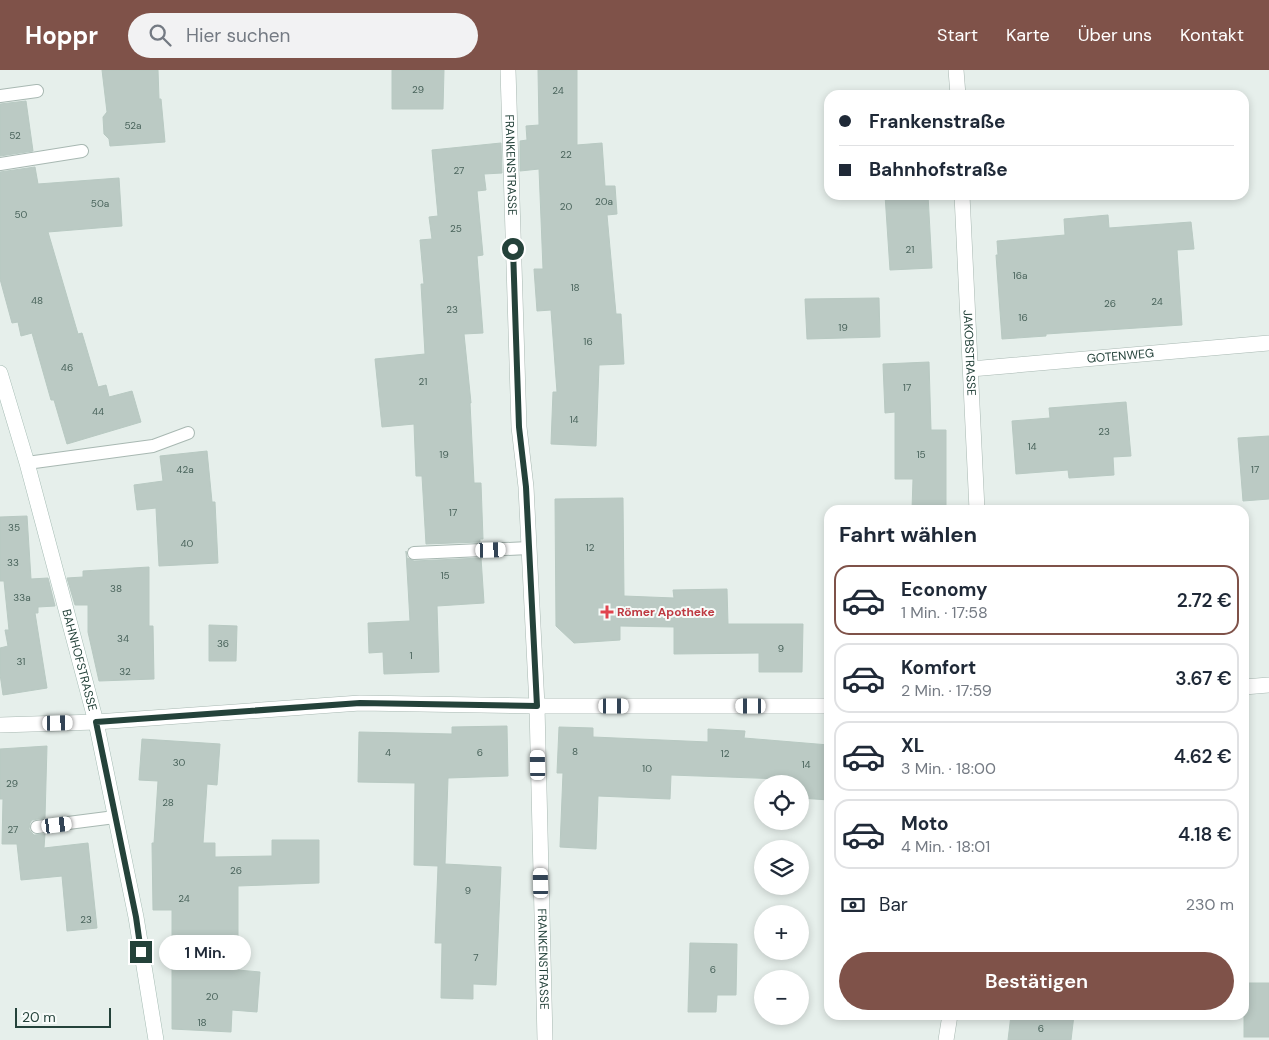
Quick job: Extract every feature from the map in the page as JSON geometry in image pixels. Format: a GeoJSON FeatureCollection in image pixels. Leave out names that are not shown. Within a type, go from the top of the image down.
{"type":"FeatureCollection","features":[{"type":"Feature","properties":{"kind":"street","name":"FRANKENSTRASSE"},"geometry":{"type":"LineString","coordinates":[[508,70],[519,427],[526,487],[537,706],[545,1040]]}},
{"type":"Feature","properties":{"kind":"street"},"geometry":{"type":"LineString","coordinates":[[956,70],[958,90]]}},
{"type":"Feature","properties":{"kind":"street","name":"JAKOBSTRASSE"},"geometry":{"type":"LineString","coordinates":[[962,200],[977,505]]}},
{"type":"Feature","properties":{"kind":"street","name":"GOTENWEG"},"geometry":{"type":"LineString","coordinates":[[971,369],[1269,343]]}},
{"type":"Feature","properties":{"kind":"street","name":"BAHNHOFSTRASSE"},"geometry":{"type":"LineString","coordinates":[[0,373],[27,464],[96,722],[136,917],[156,1040]]}},
{"type":"Feature","properties":{"kind":"street"},"geometry":{"type":"LineString","coordinates":[[1249,687],[1269,686]]}},
{"type":"Feature","properties":{"kind":"street"},"geometry":{"type":"LineString","coordinates":[[0,725],[96,722],[360,703],[537,706],[824,706]]}},
{"type":"Feature","properties":{"kind":"street"},"geometry":{"type":"LineString","coordinates":[[946,1040],[949,1020]]}},
{"type":"Feature","properties":{"kind":"lane"},"geometry":{"type":"LineString","coordinates":[[0,96],[37,91]]}},
{"type":"Feature","properties":{"kind":"lane"},"geometry":{"type":"LineString","coordinates":[[0,164],[82,151]]}},
{"type":"Feature","properties":{"kind":"lane"},"geometry":{"type":"LineString","coordinates":[[27,464],[152,446],[188,433]]}},
{"type":"Feature","properties":{"kind":"lane"},"geometry":{"type":"LineString","coordinates":[[414,553],[529,548]]}},
{"type":"Feature","properties":{"kind":"lane"},"geometry":{"type":"LineString","coordinates":[[37,827],[115,817]]}},
{"type":"Feature","properties":{"kind":"building"},"geometry":{"type":"Polygon","coordinates":[[[102,70],[158,70],[159,99],[161,99],[165,142],[110,146],[109,139],[104,134],[103,117],[107,112],[102,70]]]}},
{"type":"Feature","properties":{"kind":"building"},"geometry":{"type":"Polygon","coordinates":[[[392,70],[444,70],[443,109],[392,109],[392,70]]]}},
{"type":"Feature","properties":{"kind":"building"},"geometry":{"type":"Polygon","coordinates":[[[538,70],[577,70],[577,145],[602,143],[605,186],[615,186],[617,214],[607,215],[616,314],[621,314],[624,364],[599,365],[596,446],[551,444],[553,392],[557,392],[551,310],[537,311],[534,269],[543,269],[539,169],[520,171],[520,141],[527,140],[526,126],[539,125],[538,70]]]}},
{"type":"Feature","properties":{"kind":"building"},"geometry":{"type":"Polygon","coordinates":[[[26,101],[33,151],[0,156],[0,104],[26,101]]]}},
{"type":"Feature","properties":{"kind":"building"},"geometry":{"type":"Polygon","coordinates":[[[501,143],[502,173],[484,174],[486,190],[477,191],[483,255],[477,256],[483,333],[464,334],[471,403],[474,483],[481,483],[483,539],[480,539],[480,542],[426,544],[422,476],[416,476],[414,424],[382,427],[375,359],[425,354],[421,284],[424,284],[420,240],[432,239],[429,217],[438,216],[432,150],[501,143]]]}},
{"type":"Feature","properties":{"kind":"building"},"geometry":{"type":"Polygon","coordinates":[[[35,167],[38,184],[119,178],[122,226],[48,232],[78,334],[82,333],[98,387],[106,385],[109,397],[132,391],[141,422],[67,444],[54,400],[51,400],[32,333],[21,336],[18,322],[12,323],[0,279],[0,172],[35,167]]]}},
{"type":"Feature","properties":{"kind":"building"},"geometry":{"type":"Polygon","coordinates":[[[885,200],[928,200],[932,268],[890,270],[885,200]]]}},
{"type":"Feature","properties":{"kind":"building"},"geometry":{"type":"Polygon","coordinates":[[[1108,215],[1109,228],[1191,222],[1194,249],[1177,250],[1182,325],[1046,334],[1046,336],[1002,339],[996,255],[998,255],[997,241],[1065,235],[1064,219],[1108,215]]]}},
{"type":"Feature","properties":{"kind":"building"},"geometry":{"type":"Polygon","coordinates":[[[879,298],[880,337],[807,339],[805,299],[879,298]]]}},
{"type":"Feature","properties":{"kind":"building"},"geometry":{"type":"Polygon","coordinates":[[[929,362],[931,430],[946,430],[946,505],[912,505],[913,479],[895,479],[895,412],[885,413],[883,364],[929,362]]]}},
{"type":"Feature","properties":{"kind":"building"},"geometry":{"type":"Polygon","coordinates":[[[1126,402],[1131,456],[1113,457],[1114,475],[1069,478],[1068,470],[1016,474],[1012,421],[1050,418],[1049,408],[1126,402]]]}},
{"type":"Feature","properties":{"kind":"building"},"geometry":{"type":"Polygon","coordinates":[[[1269,436],[1269,499],[1243,501],[1238,438],[1269,436]]]}},
{"type":"Feature","properties":{"kind":"building"},"geometry":{"type":"Polygon","coordinates":[[[207,451],[212,502],[215,502],[218,563],[159,566],[156,508],[137,510],[134,485],[163,481],[160,456],[207,451]]]}},
{"type":"Feature","properties":{"kind":"building"},"geometry":{"type":"Polygon","coordinates":[[[623,498],[624,596],[674,598],[673,590],[727,589],[728,624],[803,624],[802,672],[759,672],[759,653],[674,654],[674,627],[620,626],[620,640],[574,643],[556,626],[555,499],[623,498]]]}},
{"type":"Feature","properties":{"kind":"building"},"geometry":{"type":"Polygon","coordinates":[[[27,516],[31,579],[48,578],[55,606],[38,607],[38,613],[35,613],[47,688],[3,695],[0,674],[0,648],[8,646],[5,630],[9,630],[4,581],[0,581],[0,517],[27,516]]]}},
{"type":"Feature","properties":{"kind":"building"},"geometry":{"type":"Polygon","coordinates":[[[406,551],[407,558],[414,561],[481,558],[484,603],[437,606],[439,672],[384,674],[383,652],[369,653],[368,623],[410,621],[406,551]]]}},
{"type":"Feature","properties":{"kind":"building"},"geometry":{"type":"Polygon","coordinates":[[[149,567],[149,626],[153,626],[154,679],[99,681],[88,632],[88,605],[75,605],[67,578],[83,577],[83,571],[149,567]]]}},
{"type":"Feature","properties":{"kind":"building"},"geometry":{"type":"Polygon","coordinates":[[[209,625],[237,626],[236,661],[209,661],[209,625]]]}},
{"type":"Feature","properties":{"kind":"building"},"geometry":{"type":"Polygon","coordinates":[[[507,726],[508,776],[448,778],[445,864],[501,867],[496,985],[473,984],[473,999],[441,998],[442,943],[435,943],[438,866],[414,865],[415,783],[358,782],[359,732],[452,734],[452,727],[507,726]]]}},
{"type":"Feature","properties":{"kind":"building"},"geometry":{"type":"Polygon","coordinates":[[[559,727],[593,728],[593,737],[708,742],[708,729],[745,731],[744,738],[824,745],[824,800],[809,799],[809,775],[754,775],[754,778],[671,775],[670,799],[598,796],[596,849],[560,847],[563,773],[557,773],[559,727]]]}},
{"type":"Feature","properties":{"kind":"building"},"geometry":{"type":"Polygon","coordinates":[[[142,739],[220,744],[217,785],[207,784],[203,843],[215,843],[215,857],[272,856],[272,840],[319,840],[319,883],[238,886],[238,970],[260,972],[257,1012],[232,1010],[231,1032],[172,1029],[172,910],[153,910],[152,843],[154,843],[158,781],[139,780],[142,739]]]}},
{"type":"Feature","properties":{"kind":"building"},"geometry":{"type":"Polygon","coordinates":[[[47,746],[45,818],[32,820],[29,829],[34,835],[45,834],[44,848],[88,843],[97,928],[67,931],[62,876],[21,880],[17,844],[2,844],[3,799],[0,799],[0,749],[47,746]]]}},
{"type":"Feature","properties":{"kind":"building"},"geometry":{"type":"Polygon","coordinates":[[[690,943],[737,944],[736,995],[717,995],[716,1012],[688,1012],[690,943]]]}},
{"type":"Feature","properties":{"kind":"building"},"geometry":{"type":"Polygon","coordinates":[[[1249,983],[1269,983],[1269,1037],[1244,1037],[1244,1020],[1249,1020],[1249,983]]]}},
{"type":"Feature","properties":{"kind":"building"},"geometry":{"type":"Polygon","coordinates":[[[1010,1020],[1073,1020],[1071,1040],[1008,1040],[1010,1020]]]}},
{"type":"Feature","properties":{"kind":"place","name":"Römer Apotheke"},"geometry":{"type":"Point","coordinates":[607,612]}},
{"type":"Feature","properties":{"kind":"route"},"geometry":{"type":"LineString","coordinates":[[141,952],[136,917],[96,722],[360,703],[537,706],[526,487],[519,427],[513,249]]}}]}
